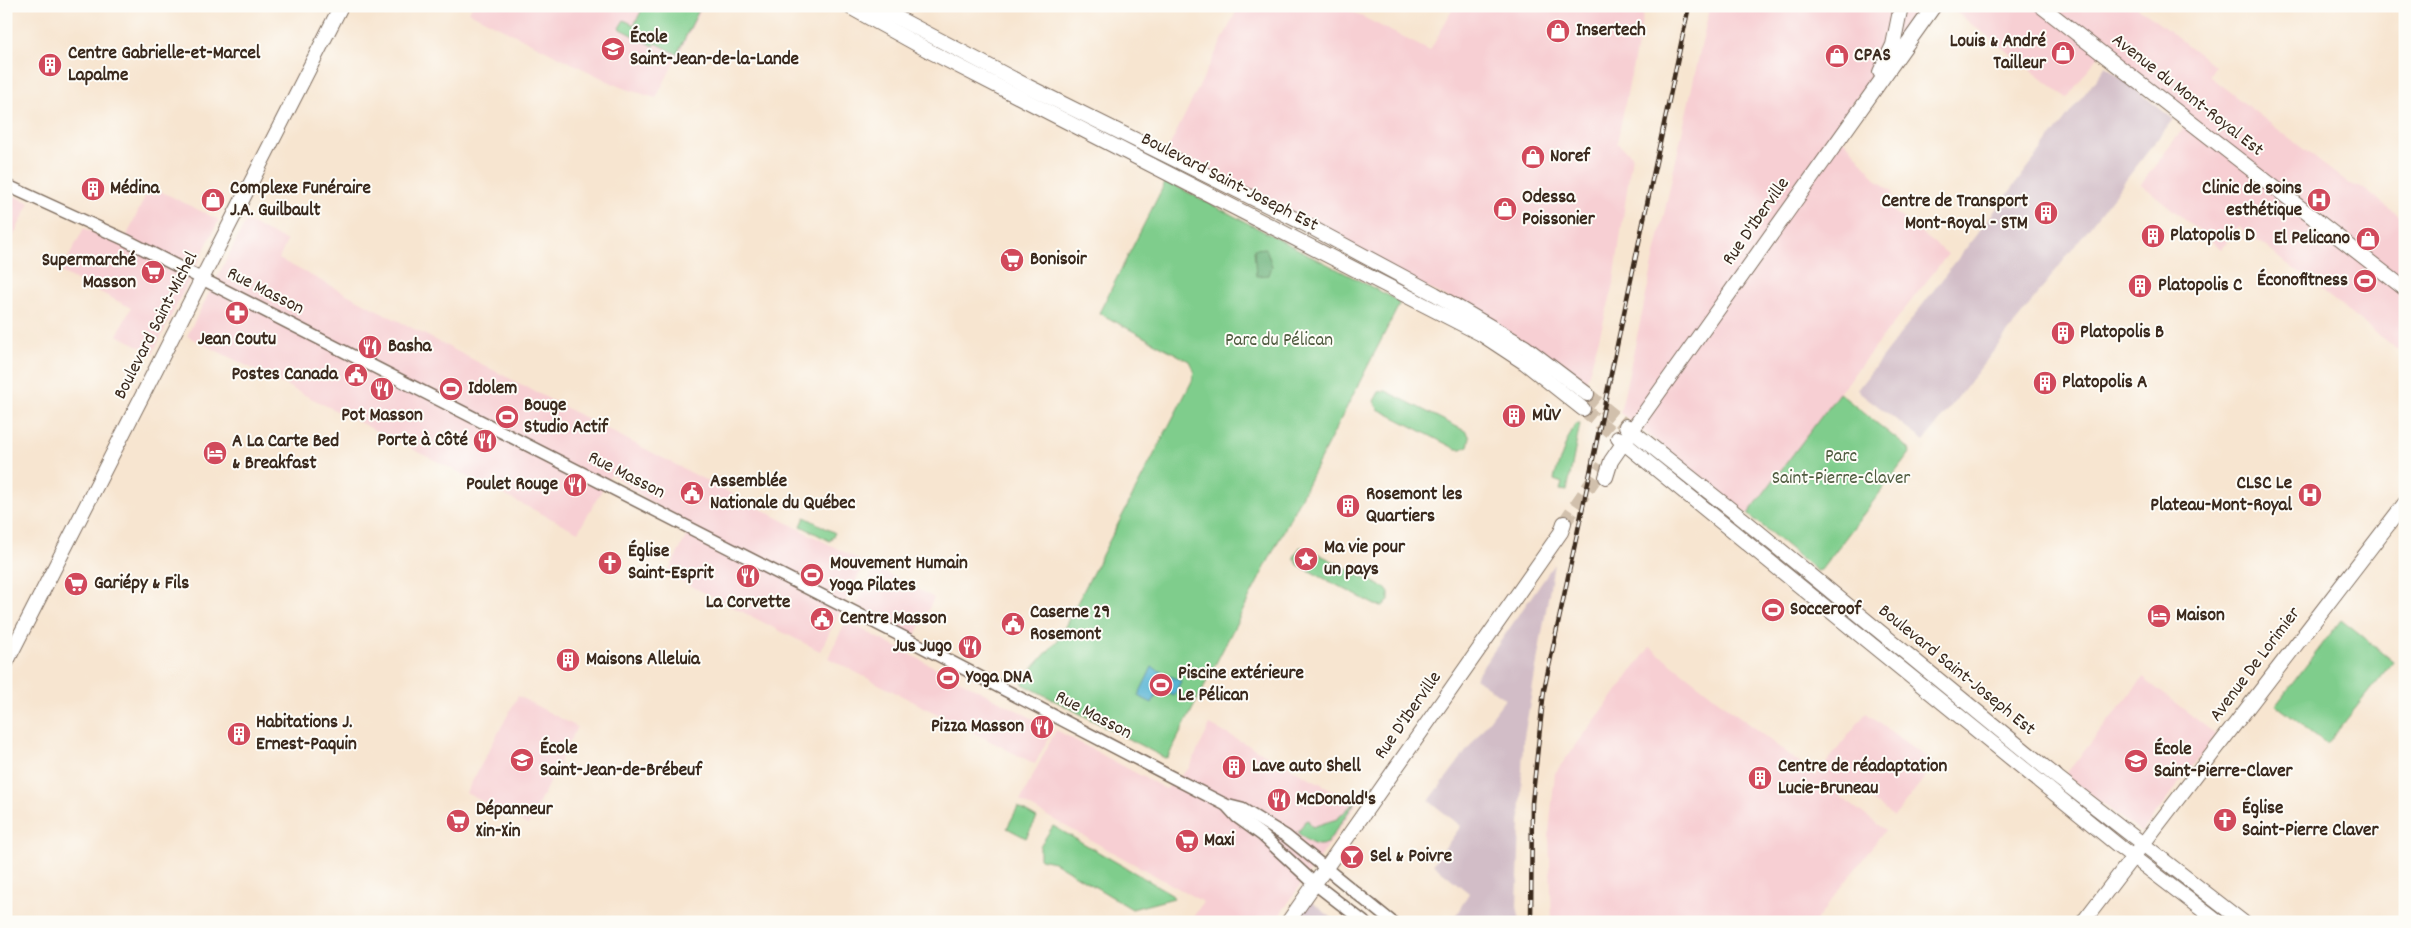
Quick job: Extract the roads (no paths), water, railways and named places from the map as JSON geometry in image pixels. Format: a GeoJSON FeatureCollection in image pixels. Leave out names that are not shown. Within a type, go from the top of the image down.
{"type":"FeatureCollection","features":[{"type":"Feature","properties":{"kind":"main road","name":"Boulevard Saint-Michel"},"geometry":{"type":"LineString","coordinates":[[6,662],[341,6]]}},
{"type":"Feature","properties":{"kind":"main road","name":"Boulevard Saint-Joseph Est"},"geometry":{"type":"LineString","coordinates":[[848,6],[933,53],[1481,334],[1525,363],[1584,409]]}},
{"type":"Feature","properties":{"kind":"main road","name":"Boulevard Saint-Joseph Est"},"geometry":{"type":"LineString","coordinates":[[875,6],[1025,85],[1303,223],[1484,320],[1525,347],[1587,394]]}},
{"type":"Feature","properties":{"kind":"main road"},"geometry":{"type":"LineString","coordinates":[[1869,96],[1893,45],[1902,6]]}},
{"type":"Feature","properties":{"kind":"main road","name":"Rue D'Iberville"},"geometry":{"type":"LineString","coordinates":[[1607,468],[1625,434],[1869,96],[1883,80],[1934,6]]}},
{"type":"Feature","properties":{"kind":"main road","name":"Avenue du Mont-Royal Est"},"geometry":{"type":"LineString","coordinates":[[2041,6],[2405,289]]}},
{"type":"Feature","properties":{"kind":"main road","name":"Boulevard Saint-Joseph Est"},"geometry":{"type":"LineString","coordinates":[[1625,434],[2243,922]]}},
{"type":"Feature","properties":{"kind":"main road","name":"Boulevard Saint-Joseph Est"},"geometry":{"type":"LineString","coordinates":[[1625,434],[2132,856],[2218,922]]}},
{"type":"Feature","properties":{"kind":"main road","name":"Avenue De Lorimier"},"geometry":{"type":"LineString","coordinates":[[2082,922],[2405,503]]}},
{"type":"Feature","properties":{"kind":"main road","name":"Rue D'Iberville"},"geometry":{"type":"LineString","coordinates":[[1288,922],[1564,528]]}},
{"type":"Feature","properties":{"kind":"street","name":"Rue Masson"},"geometry":{"type":"LineString","coordinates":[[6,185],[126,240],[873,621],[1226,805],[1242,809],[1272,826],[1392,922]]}},
{"type":"Feature","properties":{"kind":"street","name":"Rue Masson"},"geometry":{"type":"LineString","coordinates":[[1226,805],[1315,884],[1364,922]]}},
{"type":"Feature","properties":{"kind":"water","name":"Piscine extérieure Le Pélican"},"geometry":{"type":"Polygon","coordinates":[[[1152,667],[1181,681],[1174,696],[1160,689],[1152,703],[1138,696],[1152,667]]]}},
{"type":"Feature","properties":{"kind":"tunnel"},"geometry":{"type":"LineString","coordinates":[[1587,394],[1626,426]]}},
{"type":"Feature","properties":{"kind":"tunnel"},"geometry":{"type":"LineString","coordinates":[[1583,409],[1618,438]]}},
{"type":"Feature","properties":{"kind":"tunnel"},"geometry":{"type":"LineString","coordinates":[[1564,523],[1603,466]]}},
{"type":"Feature","properties":{"kind":"railway"},"geometry":{"type":"LineString","coordinates":[[1531,922],[1532,803],[1544,690],[1689,6]]}},
{"type":"Feature","properties":{"kind":"place","name":"Insertech"},"geometry":{"type":"Point","coordinates":[1558,31]}},
{"type":"Feature","properties":{"kind":"place","name":"École Saint-Jean-de-la-Lande"},"geometry":{"type":"Point","coordinates":[613,49]}},
{"type":"Feature","properties":{"kind":"place","name":"Louis & André Tailleur"},"geometry":{"type":"Point","coordinates":[2063,53]}},
{"type":"Feature","properties":{"kind":"place","name":"CPAS"},"geometry":{"type":"Point","coordinates":[1837,56]}},
{"type":"Feature","properties":{"kind":"place","name":"Centre Gabrielle-et-Marcel Lapalme"},"geometry":{"type":"Point","coordinates":[50,65]}},
{"type":"Feature","properties":{"kind":"place","name":"Noref"},"geometry":{"type":"Point","coordinates":[1533,157]}},
{"type":"Feature","properties":{"kind":"place","name":"Médina"},"geometry":{"type":"Point","coordinates":[93,189]}},
{"type":"Feature","properties":{"kind":"place","name":"Complexe Funéraire J.A. Guilbault"},"geometry":{"type":"Point","coordinates":[213,200]}},
{"type":"Feature","properties":{"kind":"place","name":"Clinic de soins esthétique"},"geometry":{"type":"Point","coordinates":[2319,200]}},
{"type":"Feature","properties":{"kind":"place","name":"Odessa Poissonier"},"geometry":{"type":"Point","coordinates":[1505,209]}},
{"type":"Feature","properties":{"kind":"place","name":"Centre de Transport Mont-Royal - STM"},"geometry":{"type":"Point","coordinates":[2046,213]}},
{"type":"Feature","properties":{"kind":"place","name":"Platopolis D"},"geometry":{"type":"Point","coordinates":[2153,236]}},
{"type":"Feature","properties":{"kind":"place","name":"El Pelicano"},"geometry":{"type":"Point","coordinates":[2368,239]}},
{"type":"Feature","properties":{"kind":"place","name":"Bonisoir"},"geometry":{"type":"Point","coordinates":[1012,260]}},
{"type":"Feature","properties":{"kind":"place","name":"Supermarché Masson"},"geometry":{"type":"Point","coordinates":[153,272]}},
{"type":"Feature","properties":{"kind":"place","name":"Éconofitness"},"geometry":{"type":"Point","coordinates":[2365,281]}},
{"type":"Feature","properties":{"kind":"place","name":"Platopolis C"},"geometry":{"type":"Point","coordinates":[2140,286]}},
{"type":"Feature","properties":{"kind":"place","name":"Jean Coutu"},"geometry":{"type":"Point","coordinates":[237,313]}},
{"type":"Feature","properties":{"kind":"place","name":"Platopolis B"},"geometry":{"type":"Point","coordinates":[2063,333]}},
{"type":"Feature","properties":{"kind":"place","name":"Basha"},"geometry":{"type":"Point","coordinates":[370,347]}},
{"type":"Feature","properties":{"kind":"place","name":"Postes Canada"},"geometry":{"type":"Point","coordinates":[356,375]}},
{"type":"Feature","properties":{"kind":"place","name":"Platopolis A"},"geometry":{"type":"Point","coordinates":[2045,383]}},
{"type":"Feature","properties":{"kind":"place","name":"Pot Masson"},"geometry":{"type":"Point","coordinates":[382,389]}},
{"type":"Feature","properties":{"kind":"place","name":"Idolem"},"geometry":{"type":"Point","coordinates":[451,389]}},
{"type":"Feature","properties":{"kind":"place","name":"MÙV"},"geometry":{"type":"Point","coordinates":[1514,416]}},
{"type":"Feature","properties":{"kind":"place","name":"Bouge Studio Actif"},"geometry":{"type":"Point","coordinates":[507,417]}},
{"type":"Feature","properties":{"kind":"place","name":"Porte à Côté"},"geometry":{"type":"Point","coordinates":[485,441]}},
{"type":"Feature","properties":{"kind":"place","name":"A La Carte Bed & Breakfast"},"geometry":{"type":"Point","coordinates":[215,453]}},
{"type":"Feature","properties":{"kind":"place","name":"Poulet Rouge"},"geometry":{"type":"Point","coordinates":[575,485]}},
{"type":"Feature","properties":{"kind":"place","name":"Assemblée Nationale du Québec"},"geometry":{"type":"Point","coordinates":[692,493]}},
{"type":"Feature","properties":{"kind":"place","name":"CLSC Le Plateau-Mont-Royal"},"geometry":{"type":"Point","coordinates":[2310,495]}},
{"type":"Feature","properties":{"kind":"place","name":"Rosemont les Quartiers"},"geometry":{"type":"Point","coordinates":[1348,506]}},
{"type":"Feature","properties":{"kind":"place","name":"Ma vie pour un pays"},"geometry":{"type":"Point","coordinates":[1306,559]}},
{"type":"Feature","properties":{"kind":"place","name":"Église Saint-Esprit"},"geometry":{"type":"Point","coordinates":[610,563]}},
{"type":"Feature","properties":{"kind":"place","name":"Mouvement Humain Yoga Pilates"},"geometry":{"type":"Point","coordinates":[812,575]}},
{"type":"Feature","properties":{"kind":"place","name":"La Corvette"},"geometry":{"type":"Point","coordinates":[748,576]}},
{"type":"Feature","properties":{"kind":"place","name":"Gariépy & Fils"},"geometry":{"type":"Point","coordinates":[76,584]}},
{"type":"Feature","properties":{"kind":"place","name":"Socceroof"},"geometry":{"type":"Point","coordinates":[1773,610]}},
{"type":"Feature","properties":{"kind":"place","name":"Maison"},"geometry":{"type":"Point","coordinates":[2159,616]}},
{"type":"Feature","properties":{"kind":"place","name":"Centre Masson"},"geometry":{"type":"Point","coordinates":[822,619]}},
{"type":"Feature","properties":{"kind":"place","name":"Caserne 29 Rosemont"},"geometry":{"type":"Point","coordinates":[1013,624]}},
{"type":"Feature","properties":{"kind":"place","name":"Jus Jugo"},"geometry":{"type":"Point","coordinates":[970,647]}},
{"type":"Feature","properties":{"kind":"place","name":"Maisons Alleluia"},"geometry":{"type":"Point","coordinates":[568,660]}},
{"type":"Feature","properties":{"kind":"place","name":"Yoga DNA"},"geometry":{"type":"Point","coordinates":[948,678]}},
{"type":"Feature","properties":{"kind":"place","name":"Piscine extérieure Le Pélican"},"geometry":{"type":"Point","coordinates":[1161,685]}},
{"type":"Feature","properties":{"kind":"place","name":"Pizza Masson"},"geometry":{"type":"Point","coordinates":[1042,727]}},
{"type":"Feature","properties":{"kind":"place","name":"Habitations J. Ernest-Paquin"},"geometry":{"type":"Point","coordinates":[239,734]}},
{"type":"Feature","properties":{"kind":"place","name":"École Saint-Jean-de-Brébeuf"},"geometry":{"type":"Point","coordinates":[522,760]}},
{"type":"Feature","properties":{"kind":"place","name":"École Saint-Pierre-Claver"},"geometry":{"type":"Point","coordinates":[2136,761]}},
{"type":"Feature","properties":{"kind":"place","name":"Lave auto Shell"},"geometry":{"type":"Point","coordinates":[1234,767]}},
{"type":"Feature","properties":{"kind":"place","name":"Centre de réadaptation Lucie-Bruneau"},"geometry":{"type":"Point","coordinates":[1760,778]}},
{"type":"Feature","properties":{"kind":"place","name":"McDonald's"},"geometry":{"type":"Point","coordinates":[1279,800]}},
{"type":"Feature","properties":{"kind":"place","name":"Église Saint-Pierre Claver"},"geometry":{"type":"Point","coordinates":[2225,820]}},
{"type":"Feature","properties":{"kind":"place","name":"Dépanneur Xin-Xin"},"geometry":{"type":"Point","coordinates":[458,821]}},
{"type":"Feature","properties":{"kind":"place","name":"Maxi"},"geometry":{"type":"Point","coordinates":[1187,841]}},
{"type":"Feature","properties":{"kind":"place","name":"Sel & Poivre"},"geometry":{"type":"Point","coordinates":[1352,857]}},
{"type":"Feature","properties":{"kind":"park label","name":"Parc du Pélican"},"geometry":{"type":"Point","coordinates":[1279,341]}},
{"type":"Feature","properties":{"kind":"park label","name":"Parc Saint-Pierre-Claver"},"geometry":{"type":"Point","coordinates":[1841,468]}}]}
